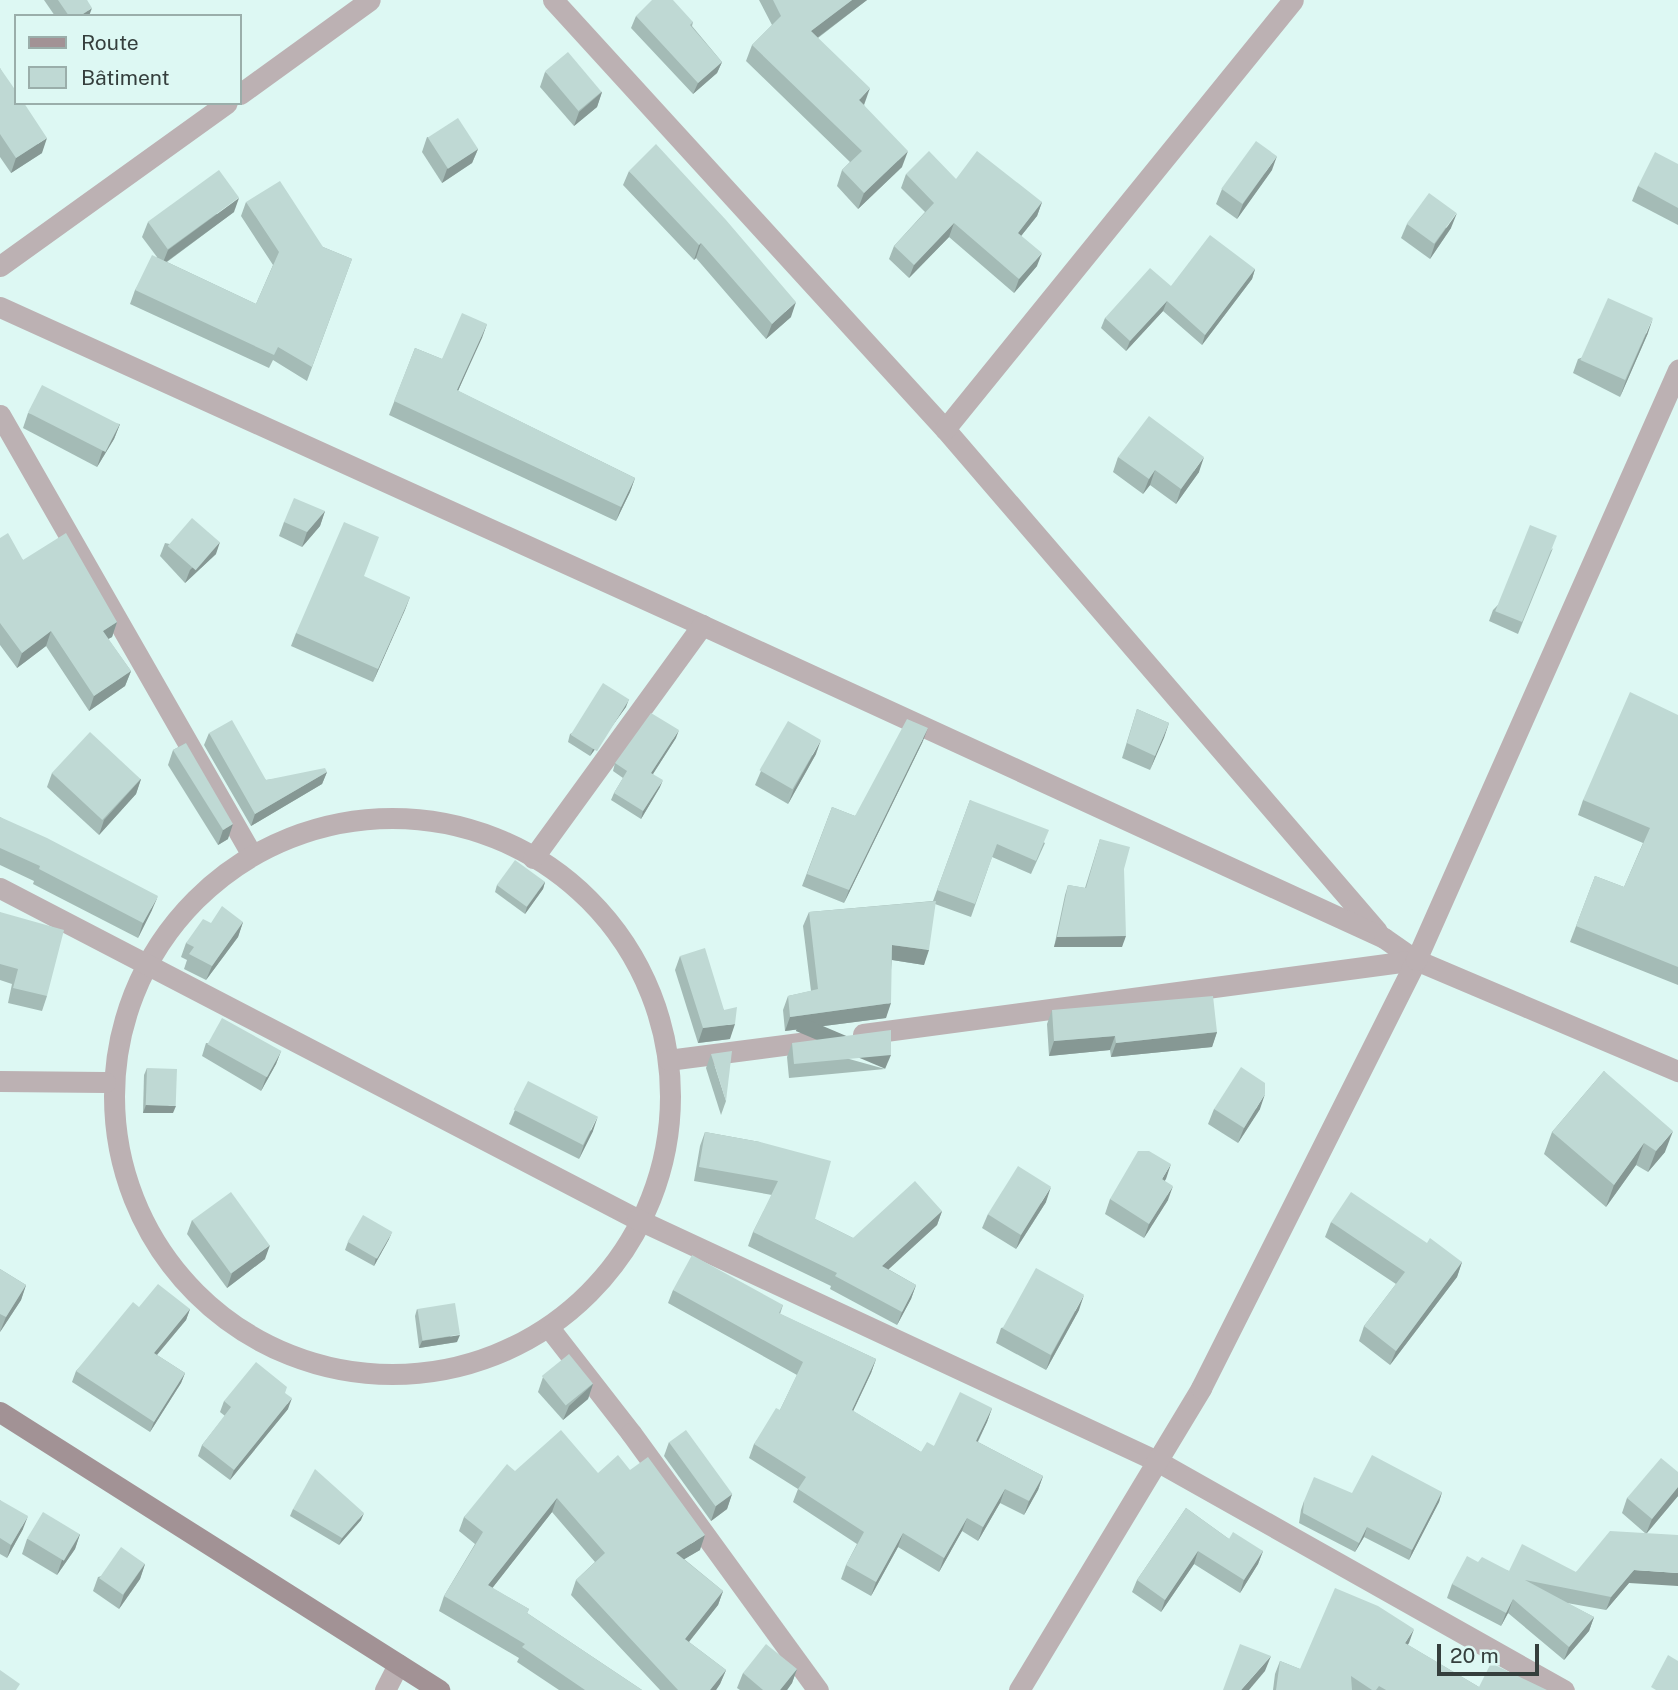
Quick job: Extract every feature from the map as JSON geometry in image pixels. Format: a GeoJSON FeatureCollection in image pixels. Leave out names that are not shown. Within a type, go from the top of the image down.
{"type":"FeatureCollection","features":[{"type":"Feature","properties":{"kind":"street"},"geometry":{"type":"LineString","coordinates":[[242,93],[370,0]]}},
{"type":"Feature","properties":{"kind":"street"},"geometry":{"type":"LineString","coordinates":[[553,0],[945,429],[1384,938]]}},
{"type":"Feature","properties":{"kind":"street"},"geometry":{"type":"LineString","coordinates":[[945,429],[1293,0]]}},
{"type":"Feature","properties":{"kind":"street"},"geometry":{"type":"LineString","coordinates":[[0,266],[224,105]]}},
{"type":"Feature","properties":{"kind":"street"},"geometry":{"type":"LineString","coordinates":[[0,307],[1384,938],[1416,960],[1678,1071]]}},
{"type":"Feature","properties":{"kind":"street"},"geometry":{"type":"LineString","coordinates":[[1019,1690],[1201,1388],[1416,960],[1678,370]]}},
{"type":"Feature","properties":{"kind":"street"},"geometry":{"type":"LineString","coordinates":[[0,415],[252,855]]}},
{"type":"Feature","properties":{"kind":"street"},"geometry":{"type":"LineString","coordinates":[[533,858],[702,625]]}},
{"type":"Feature","properties":{"kind":"street"},"geometry":{"type":"LineString","coordinates":[[364,817],[472,827],[533,858],[557,870],[598,906],[650,989],[671,1074],[666,1155],[615,1268],[551,1329],[469,1367],[379,1377],[256,1342],[158,1250],[118,1155],[105,1082],[132,990],[197,893],[267,844],[364,817]]}},
{"type":"Feature","properties":{"kind":"street"},"geometry":{"type":"LineString","coordinates":[[0,888],[637,1219],[1157,1461],[1564,1690]]}},
{"type":"Feature","properties":{"kind":"street"},"geometry":{"type":"LineString","coordinates":[[668,1060],[1416,960]]}},
{"type":"Feature","properties":{"kind":"street"},"geometry":{"type":"LineString","coordinates":[[0,1081],[105,1082]]}},
{"type":"Feature","properties":{"kind":"street"},"geometry":{"type":"LineString","coordinates":[[551,1329],[631,1433],[818,1690]]}},
{"type":"Feature","properties":{"kind":"street"},"geometry":{"type":"LineString","coordinates":[[0,1412],[439,1690]]}},
{"type":"Feature","properties":{"kind":"street"},"geometry":{"type":"LineString","coordinates":[[386,1690],[398,1664]]}},
{"type":"Feature","properties":{"kind":"building"},"geometry":{"type":"Polygon","coordinates":[[[58,0],[87,0],[92,8],[83,14],[68,14],[58,0]]]}},
{"type":"Feature","properties":{"kind":"building"},"geometry":{"type":"Polygon","coordinates":[[[652,0],[673,0],[693,22],[690,25],[722,62],[698,83],[636,16],[652,0]]]}},
{"type":"Feature","properties":{"kind":"building"},"geometry":{"type":"Polygon","coordinates":[[[773,0],[852,0],[811,31],[870,88],[859,100],[908,151],[864,193],[842,170],[862,151],[752,45],[781,16],[773,0]]]}},
{"type":"Feature","properties":{"kind":"building"},"geometry":{"type":"Polygon","coordinates":[[[568,52],[601,92],[578,111],[545,71],[568,52]]]}},
{"type":"Feature","properties":{"kind":"building"},"geometry":{"type":"Polygon","coordinates":[[[0,68],[14,88],[14,105],[25,105],[47,138],[16,158],[0,134],[0,68]]]}},
{"type":"Feature","properties":{"kind":"building"},"geometry":{"type":"Polygon","coordinates":[[[458,118],[478,149],[448,169],[428,138],[458,118]]]}},
{"type":"Feature","properties":{"kind":"building"},"geometry":{"type":"Polygon","coordinates":[[[1256,141],[1277,156],[1242,204],[1221,189],[1256,141]]]}},
{"type":"Feature","properties":{"kind":"building"},"geometry":{"type":"Polygon","coordinates":[[[656,144],[796,302],[772,324],[701,243],[699,245],[629,171],[656,144]]]}},
{"type":"Feature","properties":{"kind":"building"},"geometry":{"type":"Polygon","coordinates":[[[929,151],[956,179],[977,151],[1042,202],[1018,233],[1042,253],[1019,279],[954,223],[914,265],[894,246],[934,203],[906,174],[929,151]]]}},
{"type":"Feature","properties":{"kind":"building"},"geometry":{"type":"Polygon","coordinates":[[[1655,152],[1678,164],[1678,208],[1638,186],[1655,152]]]}},
{"type":"Feature","properties":{"kind":"building"},"geometry":{"type":"Polygon","coordinates":[[[219,170],[239,198],[168,249],[148,222],[219,170]]]}},
{"type":"Feature","properties":{"kind":"building"},"geometry":{"type":"Polygon","coordinates":[[[280,181],[323,247],[352,259],[312,367],[278,347],[274,355],[135,290],[152,255],[256,304],[279,252],[246,202],[280,181]]]}},
{"type":"Feature","properties":{"kind":"building"},"geometry":{"type":"Polygon","coordinates":[[[1429,193],[1457,213],[1434,244],[1407,224],[1429,193]]]}},
{"type":"Feature","properties":{"kind":"building"},"geometry":{"type":"Polygon","coordinates":[[[1210,235],[1255,269],[1205,335],[1167,301],[1130,341],[1105,318],[1150,268],[1171,286],[1210,235]]]}},
{"type":"Feature","properties":{"kind":"building"},"geometry":{"type":"Polygon","coordinates":[[[1608,298],[1653,318],[1625,380],[1580,360],[1608,298]]]}},
{"type":"Feature","properties":{"kind":"building"},"geometry":{"type":"Polygon","coordinates":[[[462,313],[487,324],[457,390],[635,478],[621,507],[394,401],[415,348],[442,359],[462,313]]]}},
{"type":"Feature","properties":{"kind":"building"},"geometry":{"type":"Polygon","coordinates":[[[42,385],[120,424],[105,452],[28,413],[42,385]]]}},
{"type":"Feature","properties":{"kind":"building"},"geometry":{"type":"Polygon","coordinates":[[[1149,416],[1204,457],[1181,489],[1155,470],[1149,479],[1118,457],[1149,416]]]}},
{"type":"Feature","properties":{"kind":"building"},"geometry":{"type":"Polygon","coordinates":[[[294,498],[325,511],[307,532],[284,522],[294,498]]]}},
{"type":"Feature","properties":{"kind":"building"},"geometry":{"type":"Polygon","coordinates":[[[192,518],[220,542],[196,570],[168,546],[192,518]]]}},
{"type":"Feature","properties":{"kind":"building"},"geometry":{"type":"Polygon","coordinates":[[[344,522],[379,537],[364,576],[410,597],[378,669],[296,633],[344,522]]]}},
{"type":"Feature","properties":{"kind":"building"},"geometry":{"type":"Polygon","coordinates":[[[1530,525],[1557,536],[1522,622],[1495,611],[1530,525]]]}},
{"type":"Feature","properties":{"kind":"building"},"geometry":{"type":"Polygon","coordinates":[[[8,533],[23,560],[66,533],[117,622],[103,631],[131,671],[94,696],[51,631],[22,653],[0,623],[0,538],[8,533]]]}},
{"type":"Feature","properties":{"kind":"building"},"geometry":{"type":"Polygon","coordinates":[[[603,683],[629,699],[597,751],[571,735],[603,683]]]}},
{"type":"Feature","properties":{"kind":"building"},"geometry":{"type":"Polygon","coordinates":[[[1630,692],[1678,715],[1678,967],[1576,926],[1595,876],[1624,887],[1650,828],[1583,800],[1630,692]]]}},
{"type":"Feature","properties":{"kind":"building"},"geometry":{"type":"Polygon","coordinates":[[[1137,709],[1169,723],[1155,756],[1127,743],[1137,709]]]}},
{"type":"Feature","properties":{"kind":"building"},"geometry":{"type":"Polygon","coordinates":[[[651,713],[679,730],[651,773],[663,780],[643,811],[614,793],[627,771],[615,763],[651,713]]]}},
{"type":"Feature","properties":{"kind":"building"},"geometry":{"type":"Polygon","coordinates":[[[907,719],[928,728],[849,890],[807,874],[832,807],[855,816],[907,719]]]}},
{"type":"Feature","properties":{"kind":"building"},"geometry":{"type":"Polygon","coordinates":[[[232,720],[266,780],[325,768],[327,772],[255,814],[209,733],[232,720]]]}},
{"type":"Feature","properties":{"kind":"building"},"geometry":{"type":"Polygon","coordinates":[[[788,721],[821,740],[792,789],[760,770],[788,721]]]}},
{"type":"Feature","properties":{"kind":"building"},"geometry":{"type":"Polygon","coordinates":[[[90,732],[140,779],[102,820],[52,773],[90,732]]]}},
{"type":"Feature","properties":{"kind":"building"},"geometry":{"type":"Polygon","coordinates":[[[186,743],[233,824],[223,830],[173,750],[186,743]]]}},
{"type":"Feature","properties":{"kind":"building"},"geometry":{"type":"Polygon","coordinates":[[[970,800],[1049,830],[1036,861],[997,844],[975,904],[937,890],[970,800]]]}},
{"type":"Feature","properties":{"kind":"building"},"geometry":{"type":"Polygon","coordinates":[[[0,817],[47,838],[158,896],[143,923],[39,869],[40,866],[0,848],[0,817]]]}},
{"type":"Feature","properties":{"kind":"building"},"geometry":{"type":"Polygon","coordinates":[[[1100,839],[1130,847],[1124,869],[1126,936],[1057,937],[1068,885],[1086,888],[1100,839]]]}},
{"type":"Feature","properties":{"kind":"building"},"geometry":{"type":"Polygon","coordinates":[[[515,860],[545,882],[527,907],[497,885],[515,860]]]}},
{"type":"Feature","properties":{"kind":"building"},"geometry":{"type":"Polygon","coordinates":[[[936,901],[929,950],[892,945],[891,1003],[790,1017],[788,996],[818,989],[809,912],[936,901]]]}},
{"type":"Feature","properties":{"kind":"building"},"geometry":{"type":"Polygon","coordinates":[[[222,906],[243,922],[212,966],[189,954],[194,947],[186,943],[203,919],[211,923],[222,906]]]}},
{"type":"Feature","properties":{"kind":"building"},"geometry":{"type":"Polygon","coordinates":[[[0,912],[64,930],[47,996],[13,988],[18,969],[0,964],[0,912]]]}},
{"type":"Feature","properties":{"kind":"building"},"geometry":{"type":"Polygon","coordinates":[[[705,948],[724,1010],[737,1007],[735,1024],[703,1028],[680,956],[705,948]]]}},
{"type":"Feature","properties":{"kind":"building"},"geometry":{"type":"Polygon","coordinates":[[[1213,996],[1217,1032],[1116,1043],[1115,1036],[1054,1041],[1052,1010],[1213,996]]]}},
{"type":"Feature","properties":{"kind":"building"},"geometry":{"type":"Polygon","coordinates":[[[222,1018],[281,1051],[267,1077],[207,1044],[222,1018]]]}},
{"type":"Feature","properties":{"kind":"building"},"geometry":{"type":"Polygon","coordinates":[[[891,1030],[891,1055],[794,1064],[792,1043],[891,1030]]]}},
{"type":"Feature","properties":{"kind":"building"},"geometry":{"type":"Polygon","coordinates":[[[732,1051],[726,1101],[711,1054],[732,1051]]]}},
{"type":"Feature","properties":{"kind":"building"},"geometry":{"type":"Polygon","coordinates":[[[1241,1067],[1265,1083],[1265,1094],[1244,1128],[1214,1109],[1241,1067]]]}},
{"type":"Feature","properties":{"kind":"building"},"geometry":{"type":"Polygon","coordinates":[[[147,1068],[177,1069],[176,1106],[146,1105],[147,1068]]]}},
{"type":"Feature","properties":{"kind":"building"},"geometry":{"type":"Polygon","coordinates":[[[1604,1071],[1673,1131],[1656,1151],[1644,1143],[1614,1185],[1552,1132],[1604,1071]]]}},
{"type":"Feature","properties":{"kind":"building"},"geometry":{"type":"Polygon","coordinates":[[[528,1081],[597,1116],[583,1145],[513,1110],[528,1081]]]}},
{"type":"Feature","properties":{"kind":"building"},"geometry":{"type":"Polygon","coordinates":[[[705,1132],[760,1142],[831,1161],[815,1219],[853,1238],[915,1181],[942,1211],[882,1266],[916,1285],[902,1312],[835,1276],[837,1273],[753,1232],[778,1181],[699,1167],[705,1132]]]}},
{"type":"Feature","properties":{"kind":"building"},"geometry":{"type":"Polygon","coordinates":[[[1138,1151],[1149,1151],[1171,1164],[1162,1179],[1173,1186],[1149,1224],[1110,1199],[1138,1151]]]}},
{"type":"Feature","properties":{"kind":"building"},"geometry":{"type":"Polygon","coordinates":[[[1018,1166],[1051,1187],[1021,1235],[988,1214],[1018,1166]]]}},
{"type":"Feature","properties":{"kind":"building"},"geometry":{"type":"Polygon","coordinates":[[[231,1192],[270,1245],[231,1274],[192,1220],[231,1192]]]}},
{"type":"Feature","properties":{"kind":"building"},"geometry":{"type":"Polygon","coordinates":[[[1351,1192],[1427,1243],[1430,1238],[1462,1262],[1396,1351],[1364,1326],[1405,1272],[1331,1222],[1351,1192]]]}},
{"type":"Feature","properties":{"kind":"building"},"geometry":{"type":"Polygon","coordinates":[[[363,1215],[392,1232],[377,1259],[348,1242],[363,1215]]]}},
{"type":"Feature","properties":{"kind":"building"},"geometry":{"type":"Polygon","coordinates":[[[692,1255],[783,1305],[779,1313],[876,1359],[852,1410],[921,1452],[927,1442],[934,1446],[960,1392],[992,1408],[976,1441],[1043,1476],[1029,1501],[1005,1489],[983,1527],[967,1518],[944,1558],[903,1533],[876,1582],[846,1565],[864,1532],[798,1489],[806,1477],[754,1444],[776,1408],[780,1410],[803,1362],[673,1290],[692,1255]]]}},
{"type":"Feature","properties":{"kind":"building"},"geometry":{"type":"Polygon","coordinates":[[[1036,1268],[1084,1295],[1051,1355],[1003,1328],[1036,1268]]]}},
{"type":"Feature","properties":{"kind":"building"},"geometry":{"type":"Polygon","coordinates":[[[0,1269],[26,1285],[6,1317],[0,1314],[0,1269]]]}},
{"type":"Feature","properties":{"kind":"building"},"geometry":{"type":"Polygon","coordinates":[[[158,1284],[190,1309],[154,1353],[185,1373],[154,1422],[76,1371],[133,1302],[139,1307],[158,1284]]]}},
{"type":"Feature","properties":{"kind":"building"},"geometry":{"type":"Polygon","coordinates":[[[455,1303],[460,1335],[422,1341],[417,1309],[455,1303]]]}},
{"type":"Feature","properties":{"kind":"building"},"geometry":{"type":"Polygon","coordinates":[[[569,1354],[593,1384],[566,1406],[542,1376],[569,1354]]]}},
{"type":"Feature","properties":{"kind":"building"},"geometry":{"type":"Polygon","coordinates":[[[256,1362],[287,1387],[285,1393],[292,1398],[234,1470],[202,1445],[231,1407],[224,1401],[256,1362]]]}},
{"type":"Feature","properties":{"kind":"building"},"geometry":{"type":"Polygon","coordinates":[[[561,1430],[598,1473],[618,1455],[630,1470],[648,1457],[705,1535],[676,1553],[723,1591],[685,1639],[726,1670],[710,1690],[678,1690],[576,1580],[605,1553],[557,1498],[488,1585],[529,1609],[527,1613],[642,1690],[585,1690],[522,1647],[525,1644],[444,1596],[483,1532],[464,1517],[507,1464],[515,1471],[561,1430]]]}},
{"type":"Feature","properties":{"kind":"building"},"geometry":{"type":"Polygon","coordinates":[[[686,1430],[732,1494],[715,1506],[669,1442],[686,1430]]]}},
{"type":"Feature","properties":{"kind":"building"},"geometry":{"type":"Polygon","coordinates":[[[1372,1455],[1442,1492],[1412,1550],[1367,1527],[1359,1543],[1303,1513],[1304,1501],[1314,1477],[1352,1493],[1372,1455]]]}},
{"type":"Feature","properties":{"kind":"building"},"geometry":{"type":"Polygon","coordinates":[[[1661,1458],[1678,1472],[1678,1487],[1652,1519],[1627,1498],[1661,1458]]]}},
{"type":"Feature","properties":{"kind":"building"},"geometry":{"type":"Polygon","coordinates":[[[315,1469],[364,1513],[342,1538],[293,1509],[315,1469]]]}},
{"type":"Feature","properties":{"kind":"building"},"geometry":{"type":"Polygon","coordinates":[[[0,1500],[28,1516],[11,1545],[0,1538],[0,1500]]]}},
{"type":"Feature","properties":{"kind":"building"},"geometry":{"type":"Polygon","coordinates":[[[1186,1508],[1229,1539],[1233,1532],[1263,1551],[1244,1580],[1198,1551],[1165,1600],[1137,1580],[1186,1508]]]}},
{"type":"Feature","properties":{"kind":"building"},"geometry":{"type":"Polygon","coordinates":[[[43,1512],[80,1534],[64,1561],[27,1539],[43,1512]]]}},
{"type":"Feature","properties":{"kind":"building"},"geometry":{"type":"Polygon","coordinates":[[[1610,1531],[1678,1535],[1678,1573],[1634,1570],[1611,1597],[1525,1580],[1594,1617],[1569,1647],[1513,1599],[1506,1613],[1452,1584],[1467,1556],[1478,1562],[1482,1557],[1509,1571],[1522,1544],[1576,1572],[1610,1531]]]}},
{"type":"Feature","properties":{"kind":"building"},"geometry":{"type":"Polygon","coordinates":[[[121,1547],[145,1564],[123,1595],[99,1578],[121,1547]]]}},
{"type":"Feature","properties":{"kind":"building"},"geometry":{"type":"Polygon","coordinates":[[[1335,1588],[1378,1606],[1414,1629],[1405,1643],[1479,1687],[1491,1663],[1547,1690],[1386,1690],[1379,1686],[1372,1690],[1351,1676],[1352,1690],[1276,1690],[1280,1661],[1300,1669],[1335,1588]]]}},
{"type":"Feature","properties":{"kind":"building"},"geometry":{"type":"Polygon","coordinates":[[[766,1644],[797,1669],[780,1690],[763,1690],[743,1673],[766,1644]]]}},
{"type":"Feature","properties":{"kind":"building"},"geometry":{"type":"Polygon","coordinates":[[[1240,1644],[1271,1656],[1241,1690],[1223,1690],[1240,1644]]]}},
{"type":"Feature","properties":{"kind":"building"},"geometry":{"type":"Polygon","coordinates":[[[1668,1655],[1678,1661],[1678,1690],[1656,1690],[1651,1687],[1668,1655]]]}},
{"type":"Feature","properties":{"kind":"building"},"geometry":{"type":"Polygon","coordinates":[[[0,1670],[20,1684],[16,1690],[0,1690],[0,1670]]]}}]}
